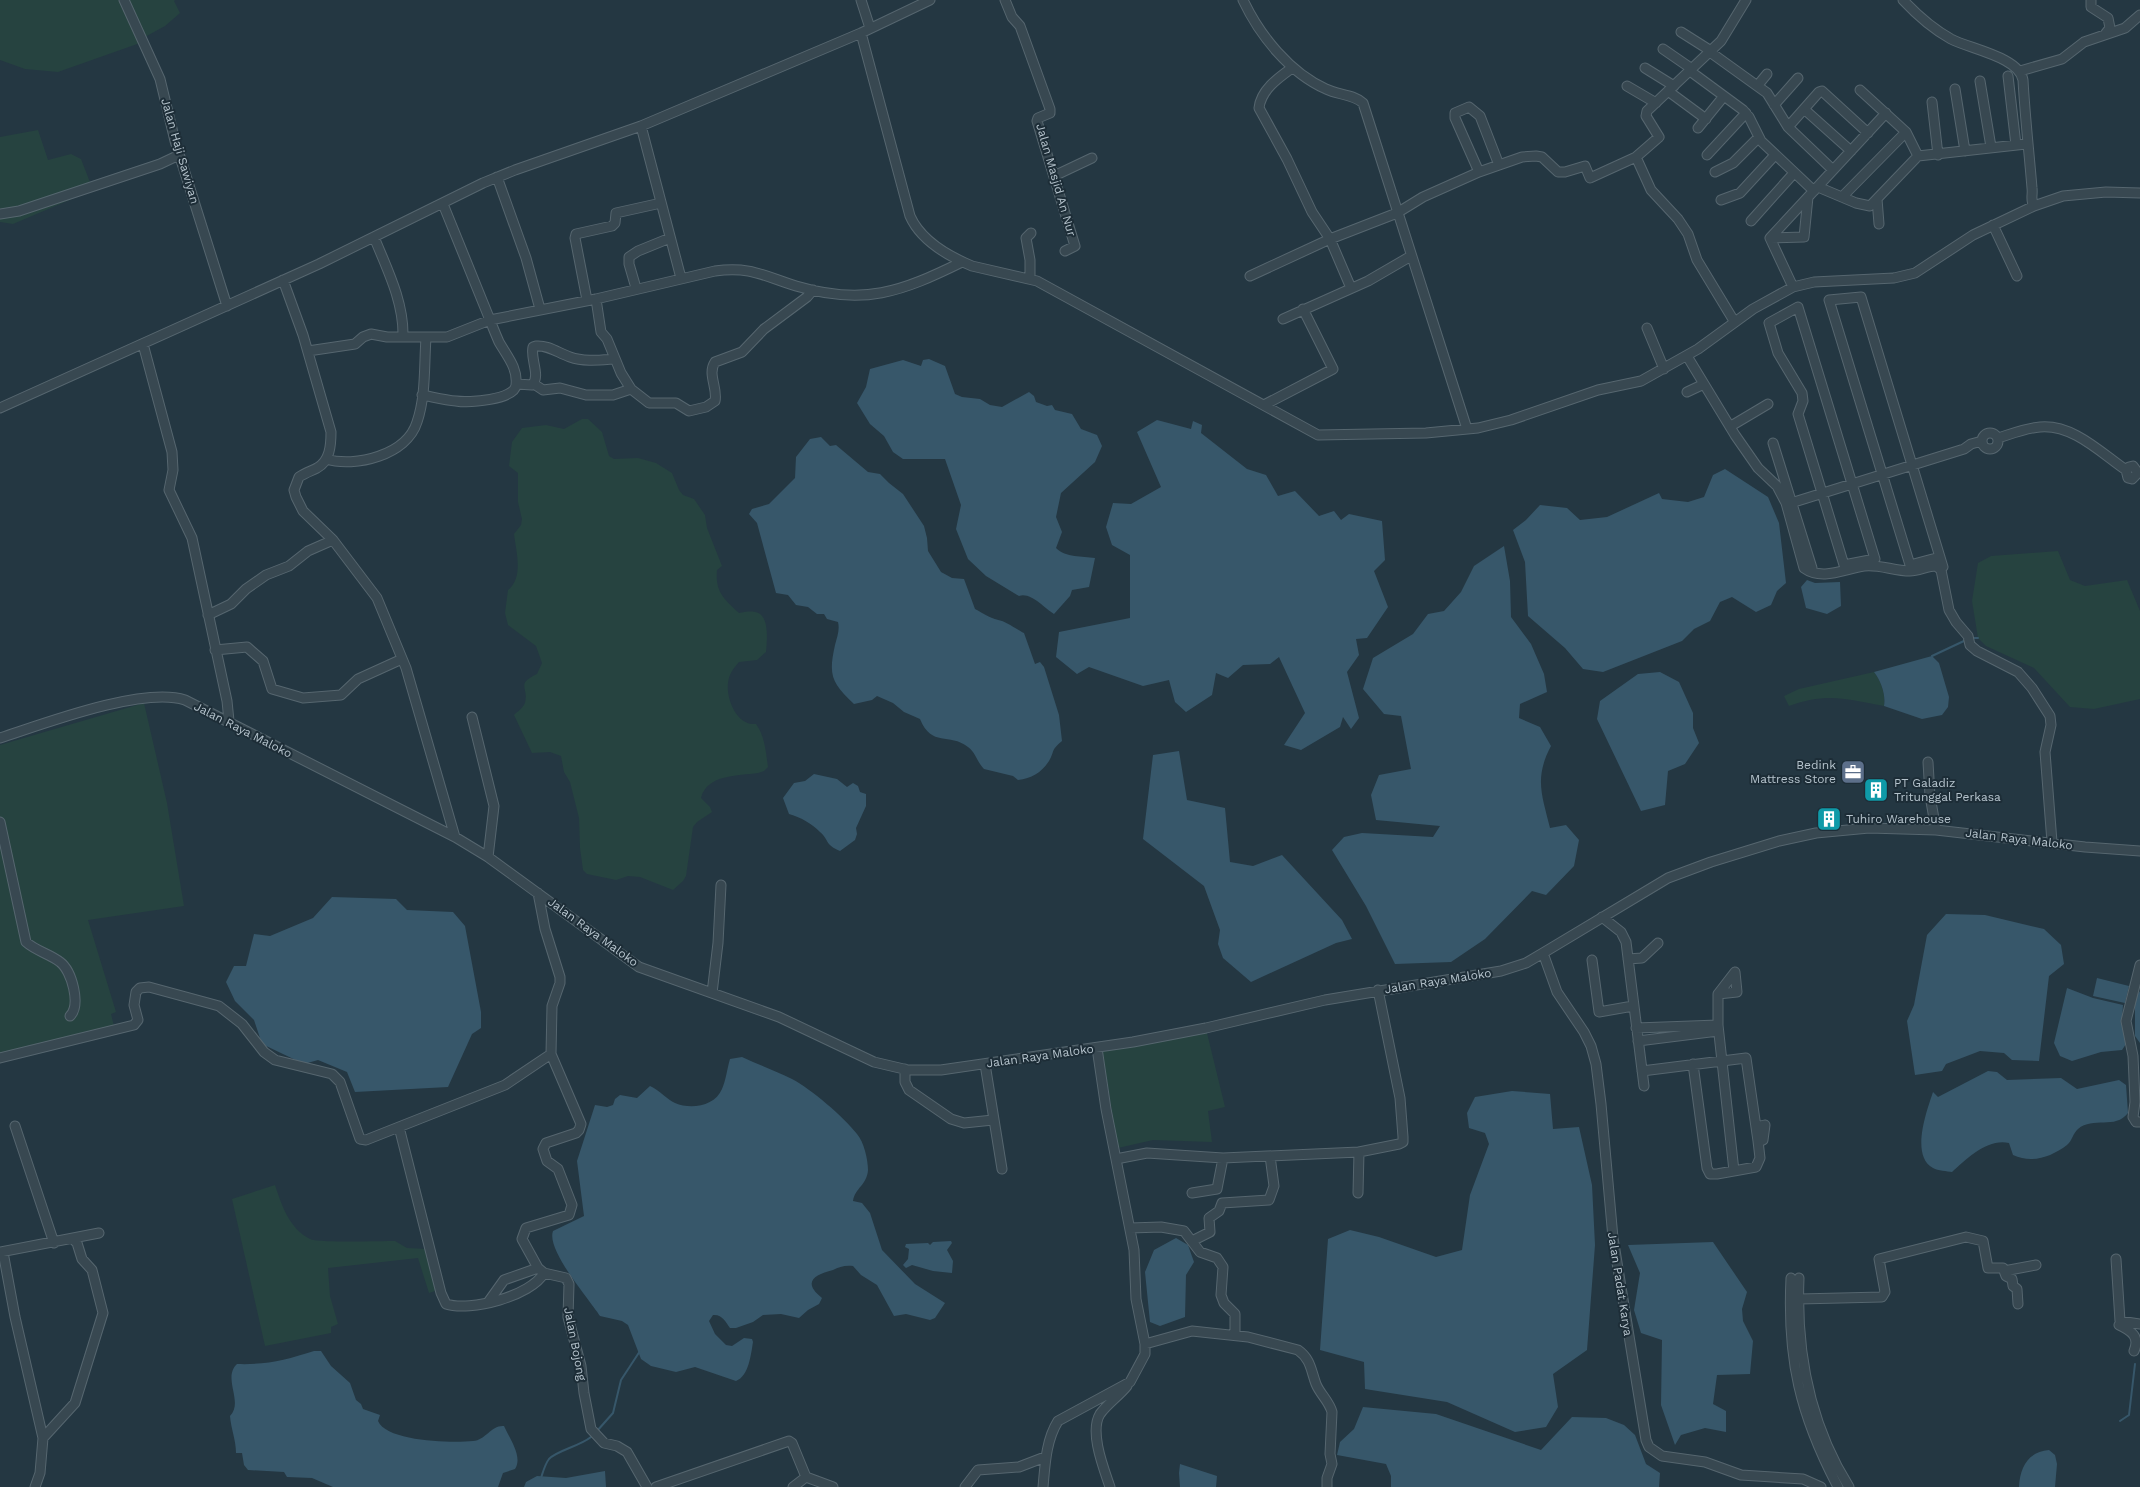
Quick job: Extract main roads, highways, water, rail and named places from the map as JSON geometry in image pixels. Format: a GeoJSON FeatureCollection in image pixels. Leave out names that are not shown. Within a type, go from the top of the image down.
{"type":"FeatureCollection","features":[{"type":"Feature","properties":{"kind":"water"},"geometry":{"type":"Polygon","coordinates":[[[929,359],[945,366],[955,394],[962,397],[980,399],[990,405],[1002,407],[1029,392],[1034,396],[1036,402],[1047,406],[1052,405],[1055,410],[1072,414],[1081,429],[1097,435],[1102,446],[1095,462],[1061,493],[1056,517],[1062,532],[1056,548],[1064,554],[1095,558],[1089,587],[1072,590],[1070,596],[1054,614],[1033,598],[1024,595],[1019,596],[986,576],[968,559],[956,529],[961,505],[945,459],[903,459],[893,452],[884,436],[870,424],[857,403],[866,387],[870,369],[903,360],[921,366],[923,360],[929,359]]]}},
{"type":"Feature","properties":{"kind":"water"},"geometry":{"type":"Polygon","coordinates":[[[1157,420],[1191,429],[1193,421],[1202,425],[1201,433],[1247,469],[1266,475],[1278,496],[1295,491],[1319,516],[1334,511],[1341,520],[1349,514],[1382,521],[1385,560],[1374,571],[1388,607],[1367,638],[1356,639],[1359,655],[1347,672],[1359,718],[1351,729],[1343,717],[1340,727],[1301,750],[1284,745],[1305,713],[1279,657],[1270,664],[1243,665],[1228,678],[1216,673],[1212,695],[1186,712],[1175,702],[1169,680],[1143,686],[1089,667],[1077,674],[1056,657],[1059,632],[1130,618],[1130,555],[1112,545],[1106,527],[1113,503],[1131,504],[1161,487],[1137,432],[1157,420]]]}},
{"type":"Feature","properties":{"kind":"water"},"geometry":{"type":"Polygon","coordinates":[[[821,437],[830,446],[836,445],[868,472],[880,474],[903,494],[924,526],[928,551],[941,572],[952,578],[964,579],[975,609],[1024,633],[1035,664],[1040,662],[1044,667],[1059,715],[1062,741],[1054,749],[1051,758],[1043,769],[1036,774],[1018,780],[1013,776],[984,769],[968,747],[954,740],[935,737],[925,728],[920,719],[877,696],[872,700],[854,704],[836,684],[832,672],[838,622],[827,619],[824,614],[817,614],[808,607],[796,605],[788,595],[776,593],[757,523],[749,514],[752,509],[769,504],[795,478],[796,457],[810,439],[821,437]]]}},
{"type":"Feature","properties":{"kind":"water"},"geometry":{"type":"Polygon","coordinates":[[[1725,469],[1768,497],[1779,523],[1786,583],[1777,591],[1771,605],[1756,612],[1732,597],[1720,602],[1710,621],[1694,629],[1682,641],[1603,672],[1583,669],[1565,648],[1528,616],[1525,562],[1513,530],[1540,505],[1567,508],[1580,520],[1607,517],[1659,493],[1662,499],[1688,502],[1704,497],[1713,475],[1725,469]]]}},
{"type":"Feature","properties":{"kind":"water"},"geometry":{"type":"Polygon","coordinates":[[[1504,546],[1510,581],[1511,617],[1531,644],[1544,674],[1547,692],[1520,704],[1519,718],[1540,727],[1551,746],[1541,777],[1542,796],[1550,828],[1566,825],[1579,840],[1574,866],[1546,895],[1532,891],[1485,939],[1451,962],[1395,964],[1366,906],[1332,850],[1344,837],[1362,833],[1433,837],[1440,826],[1376,820],[1371,795],[1379,775],[1411,769],[1401,716],[1384,714],[1363,689],[1373,658],[1413,634],[1428,614],[1444,611],[1461,592],[1474,566],[1504,546]]]}},
{"type":"Feature","properties":{"kind":"water"},"geometry":{"type":"Polygon","coordinates":[[[1807,580],[1815,583],[1840,582],[1841,606],[1827,614],[1806,608],[1801,587],[1807,580]]]}},
{"type":"Feature","properties":{"kind":"water"},"geometry":{"type":"Polygon","coordinates":[[[1932,656],[1939,663],[1949,697],[1948,707],[1942,715],[1922,719],[1884,706],[1882,688],[1874,672],[1932,656]]]}},
{"type":"Feature","properties":{"kind":"water"},"geometry":{"type":"Polygon","coordinates":[[[1660,672],[1679,682],[1693,713],[1693,728],[1699,743],[1685,764],[1668,771],[1665,805],[1641,811],[1597,719],[1600,701],[1638,674],[1660,672]]]}},
{"type":"Feature","properties":{"kind":"water"},"geometry":{"type":"Polygon","coordinates":[[[1179,751],[1187,800],[1225,808],[1230,862],[1253,866],[1282,855],[1342,920],[1352,939],[1336,943],[1251,982],[1223,958],[1218,944],[1220,930],[1204,886],[1143,839],[1153,755],[1179,751]]]}},
{"type":"Feature","properties":{"kind":"water"},"geometry":{"type":"Polygon","coordinates":[[[814,774],[837,779],[847,787],[853,783],[858,786],[860,792],[866,794],[866,806],[856,828],[855,840],[840,851],[829,844],[813,826],[789,814],[783,798],[794,783],[805,781],[814,774]]]}},
{"type":"Feature","properties":{"kind":"water"},"geometry":{"type":"Polygon","coordinates":[[[332,897],[396,899],[407,910],[453,912],[465,926],[481,1012],[481,1028],[472,1034],[448,1087],[355,1092],[347,1072],[318,1060],[304,1064],[262,1044],[254,1020],[235,1001],[226,982],[234,966],[246,966],[254,934],[270,936],[313,918],[332,897]]]}},
{"type":"Feature","properties":{"kind":"water"},"geometry":{"type":"Polygon","coordinates":[[[1946,914],[1985,915],[2044,929],[2061,945],[2064,964],[2049,976],[2039,1061],[2012,1060],[2004,1053],[1980,1051],[1946,1064],[1942,1071],[1915,1075],[1907,1021],[1914,1005],[1927,935],[1946,914]]]}},
{"type":"Feature","properties":{"kind":"water"},"geometry":{"type":"Polygon","coordinates":[[[2097,978],[2129,986],[2125,1003],[2093,996],[2097,978]]]}},
{"type":"Feature","properties":{"kind":"water"},"geometry":{"type":"Polygon","coordinates":[[[2067,988],[2093,998],[2123,1005],[2122,1020],[2126,1044],[2122,1050],[2101,1052],[2072,1061],[2060,1056],[2054,1043],[2067,988]]]}},
{"type":"Feature","properties":{"kind":"water"},"geometry":{"type":"Polygon","coordinates":[[[2140,991],[2140,1043],[2135,1036],[2135,998],[2140,991]]]}},
{"type":"Feature","properties":{"kind":"water"},"geometry":{"type":"Polygon","coordinates":[[[742,1057],[800,1084],[836,1112],[857,1134],[865,1151],[868,1170],[866,1179],[853,1201],[862,1203],[870,1213],[882,1250],[915,1284],[945,1303],[935,1318],[930,1320],[906,1314],[894,1316],[877,1285],[861,1275],[853,1266],[840,1267],[820,1274],[813,1280],[813,1288],[822,1298],[819,1304],[799,1318],[781,1314],[763,1315],[753,1322],[736,1328],[730,1328],[721,1317],[713,1315],[709,1321],[715,1334],[726,1345],[732,1346],[744,1338],[752,1339],[747,1370],[736,1381],[695,1367],[676,1372],[651,1366],[641,1359],[628,1325],[622,1321],[600,1316],[578,1287],[556,1250],[553,1231],[584,1216],[577,1161],[595,1105],[607,1107],[613,1105],[615,1099],[620,1095],[637,1098],[650,1086],[675,1103],[688,1106],[702,1105],[719,1095],[730,1059],[742,1057]]]}},
{"type":"Feature","properties":{"kind":"water"},"geometry":{"type":"Polygon","coordinates":[[[1988,1071],[1997,1072],[2007,1080],[2061,1078],[2077,1089],[2119,1080],[2126,1085],[2128,1113],[2117,1121],[2084,1125],[2076,1131],[2067,1145],[2041,1158],[2020,1158],[2013,1155],[2009,1143],[2001,1142],[1978,1151],[1952,1172],[1933,1168],[1926,1162],[1922,1154],[1921,1143],[1924,1121],[1933,1092],[1938,1097],[1988,1071]]]}},
{"type":"Feature","properties":{"kind":"water"},"geometry":{"type":"Polygon","coordinates":[[[1512,1091],[1550,1094],[1553,1129],[1579,1127],[1592,1185],[1595,1245],[1587,1350],[1553,1374],[1558,1407],[1546,1427],[1515,1432],[1447,1402],[1365,1389],[1364,1362],[1320,1350],[1328,1239],[1350,1230],[1379,1237],[1436,1257],[1462,1250],[1470,1195],[1489,1144],[1485,1133],[1469,1128],[1467,1113],[1475,1097],[1512,1091]]]}},
{"type":"Feature","properties":{"kind":"water"},"geometry":{"type":"Polygon","coordinates":[[[1176,1238],[1188,1245],[1194,1262],[1186,1275],[1185,1317],[1160,1326],[1150,1322],[1145,1272],[1154,1250],[1176,1238]]]}},
{"type":"Feature","properties":{"kind":"water"},"geometry":{"type":"Polygon","coordinates":[[[951,1241],[952,1243],[947,1250],[953,1261],[952,1273],[933,1271],[912,1265],[906,1268],[903,1265],[908,1259],[909,1249],[905,1247],[906,1244],[928,1243],[930,1245],[933,1242],[951,1241]]]}},
{"type":"Feature","properties":{"kind":"water"},"geometry":{"type":"Polygon","coordinates":[[[1713,1242],[1747,1292],[1742,1309],[1743,1321],[1753,1341],[1750,1374],[1717,1375],[1713,1404],[1726,1411],[1726,1432],[1705,1428],[1681,1435],[1675,1445],[1661,1405],[1662,1340],[1641,1333],[1634,1310],[1640,1273],[1628,1245],[1713,1242]]]}},
{"type":"Feature","properties":{"kind":"water"},"geometry":{"type":"Polygon","coordinates":[[[314,1351],[321,1351],[331,1366],[350,1383],[356,1400],[363,1409],[380,1415],[378,1421],[384,1428],[394,1433],[421,1440],[473,1441],[482,1438],[499,1426],[504,1426],[517,1454],[518,1459],[515,1469],[503,1473],[498,1487],[333,1487],[312,1478],[287,1477],[284,1472],[248,1470],[244,1465],[242,1453],[236,1453],[230,1416],[235,1404],[232,1383],[233,1370],[237,1364],[257,1364],[276,1361],[314,1351]]]}},
{"type":"Feature","properties":{"kind":"water"},"geometry":{"type":"Polygon","coordinates":[[[1363,1407],[1436,1414],[1541,1450],[1572,1417],[1606,1418],[1624,1425],[1635,1435],[1646,1464],[1660,1473],[1659,1487],[1391,1487],[1391,1476],[1386,1464],[1337,1455],[1340,1442],[1354,1429],[1363,1407]]]}},
{"type":"Feature","properties":{"kind":"water"},"geometry":{"type":"Polygon","coordinates":[[[2049,1450],[2055,1455],[2057,1464],[2055,1487],[2019,1487],[2023,1467],[2031,1457],[2042,1451],[2049,1450]]]}},
{"type":"Feature","properties":{"kind":"water"},"geometry":{"type":"Polygon","coordinates":[[[1180,1464],[1217,1476],[1216,1487],[1180,1487],[1180,1464]]]}},
{"type":"Feature","properties":{"kind":"water"},"geometry":{"type":"Polygon","coordinates":[[[605,1471],[606,1487],[524,1487],[526,1482],[537,1476],[566,1478],[605,1471]]]}},
{"type":"Feature","properties":{"kind":"waterway"},"geometry":{"type":"LineString","coordinates":[[1971,638],[1978,638]]}},
{"type":"Feature","properties":{"kind":"waterway"},"geometry":{"type":"LineString","coordinates":[[1932,656],[1966,640]]}},
{"type":"Feature","properties":{"kind":"waterway"},"geometry":{"type":"LineString","coordinates":[[597,1431],[613,1413],[621,1380],[640,1351]]}},
{"type":"Feature","properties":{"kind":"waterway"},"geometry":{"type":"LineString","coordinates":[[2120,1421],[2129,1415],[2135,1364]]}},
{"type":"Feature","properties":{"kind":"waterway"},"geometry":{"type":"LineString","coordinates":[[541,1478],[546,1463],[552,1456],[591,1437]]}},
{"type":"Feature","properties":{"kind":"place","name":"Bedink Mattress Store"},"geometry":{"type":"Point","coordinates":[1853,772]}},
{"type":"Feature","properties":{"kind":"place","name":"PT Galadiz Tritunggal Perkasa"},"geometry":{"type":"Point","coordinates":[1876,790]}},
{"type":"Feature","properties":{"kind":"place","name":"Tuhiro Warehouse"},"geometry":{"type":"Point","coordinates":[1829,819]}}]}
